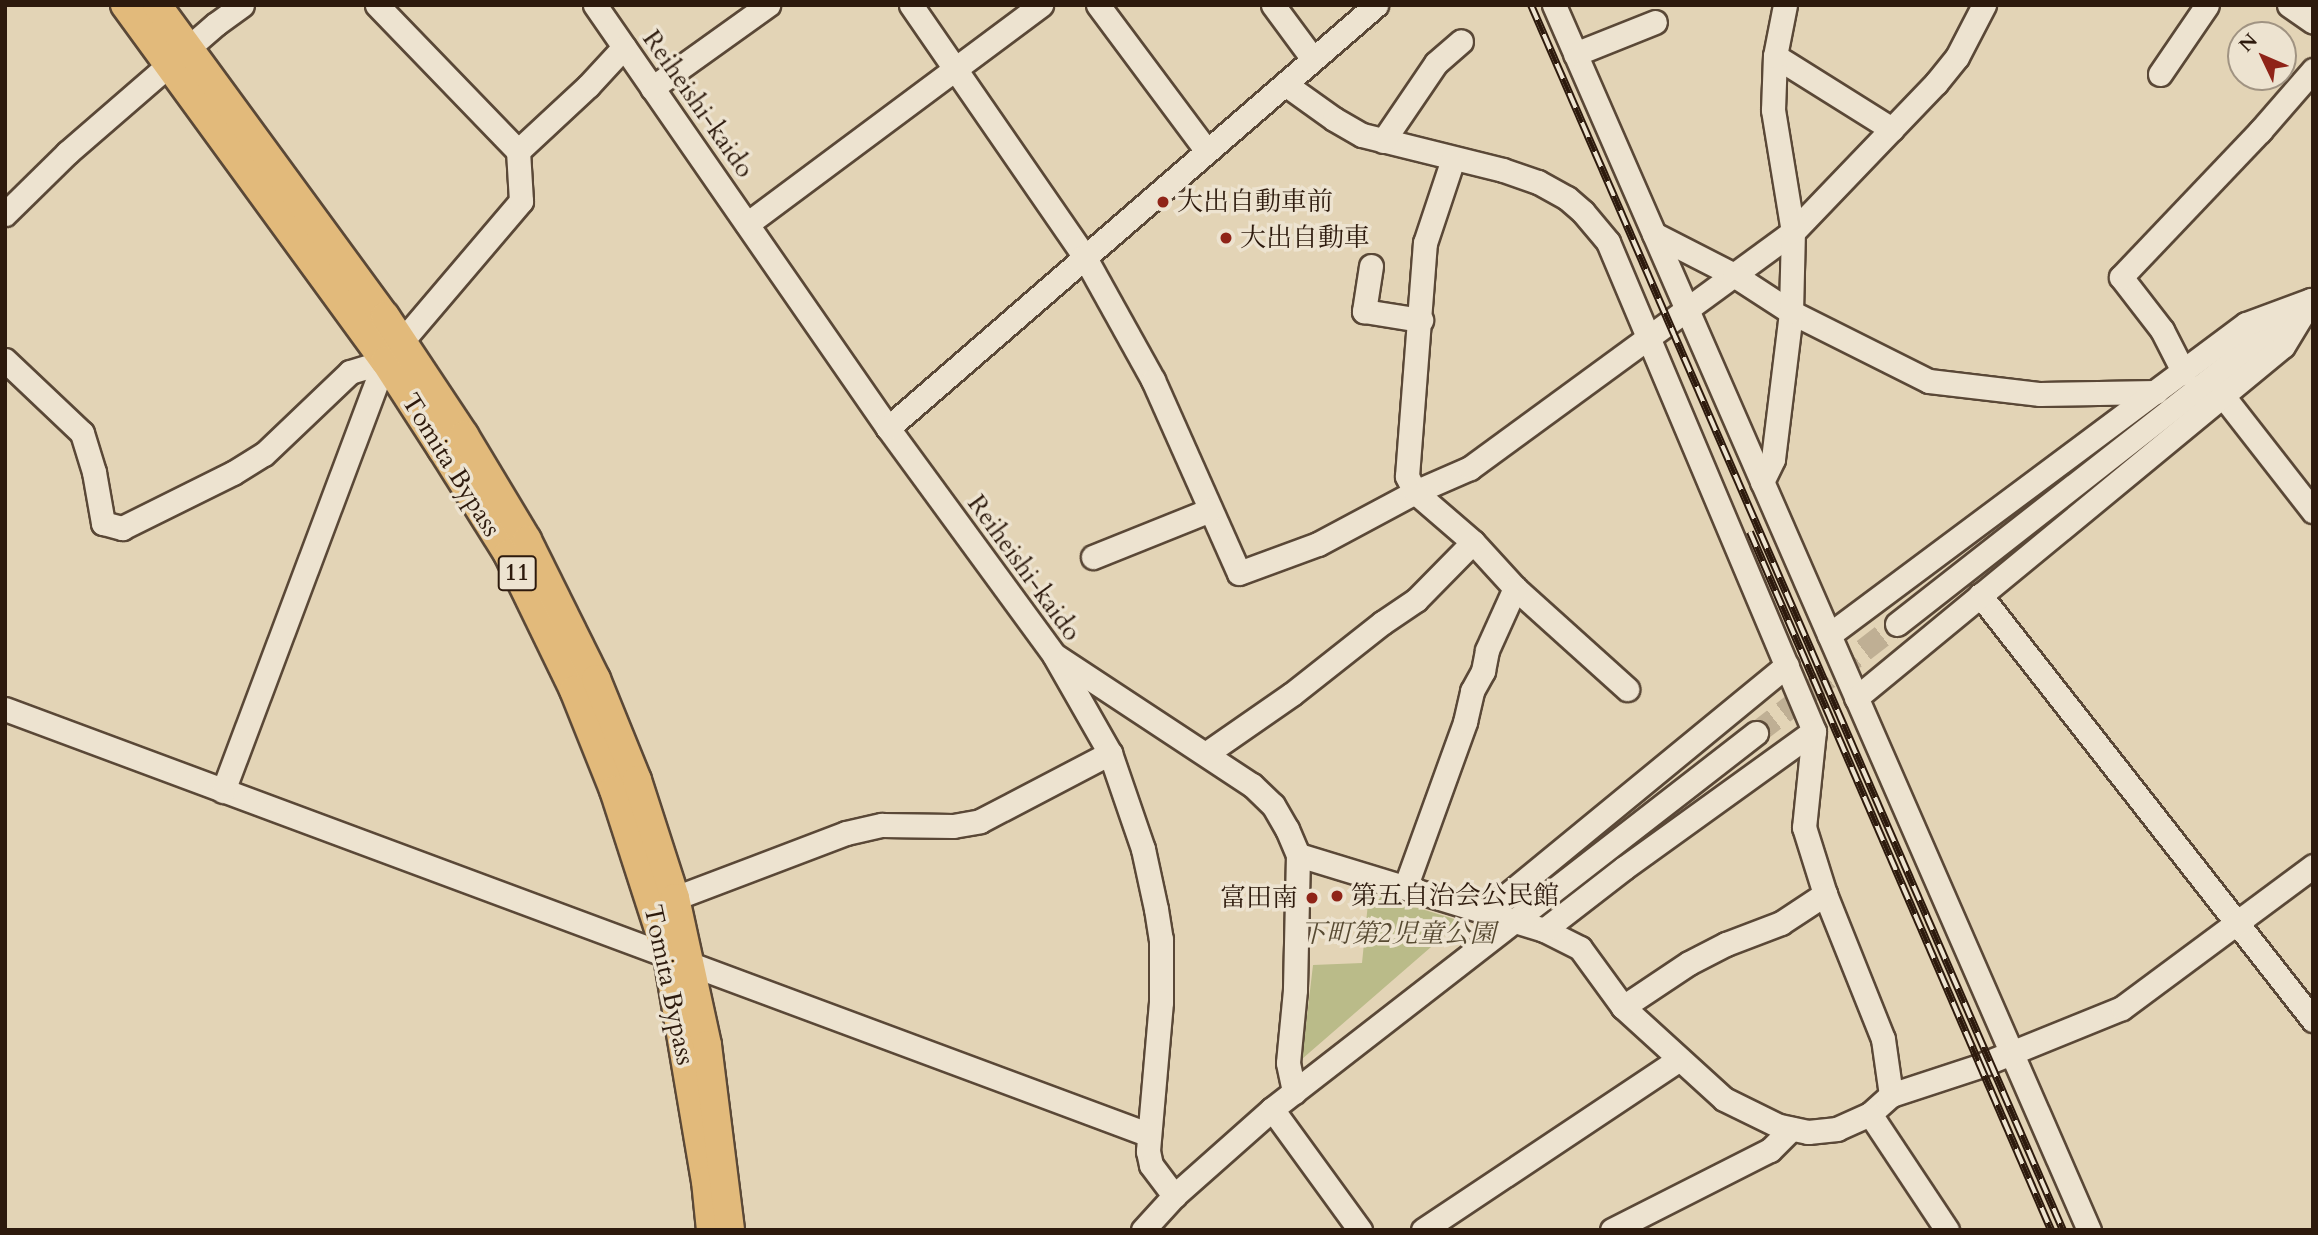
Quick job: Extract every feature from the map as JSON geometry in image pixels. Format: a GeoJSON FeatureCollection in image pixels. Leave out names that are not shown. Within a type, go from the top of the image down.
{"type":"FeatureCollection","features":[{"type":"Feature","properties":{"kind":"main road","name":"Tomita Bypass"},"geometry":{"type":"LineString","coordinates":[[125,5],[179,58],[393,351],[471,446],[527,540],[560,603],[596,679],[636,780],[675,898],[711,1230]]}},
{"type":"Feature","properties":{"kind":"main road","name":"Tomita Bypass"},"geometry":{"type":"LineString","coordinates":[[157,5],[179,58]]}},
{"type":"Feature","properties":{"kind":"main road","name":"Tomita Bypass"},"geometry":{"type":"LineString","coordinates":[[393,351],[508,554],[574,690],[680,961],[707,1045],[730,1230]]}},
{"type":"Feature","properties":{"kind":"street"},"geometry":{"type":"LineString","coordinates":[[5,214],[67,153],[242,5]]}},
{"type":"Feature","properties":{"kind":"street"},"geometry":{"type":"LineString","coordinates":[[223,790],[393,351],[521,201],[518,151],[377,5]]}},
{"type":"Feature","properties":{"kind":"street","name":"Reiheishi-kaido"},"geometry":{"type":"LineString","coordinates":[[595,5],[888,428],[1054,655],[1110,753],[1143,849],[1161,939],[1159,1035],[1147,1134],[1151,1165],[1174,1196]]}},
{"type":"Feature","properties":{"kind":"street"},"geometry":{"type":"LineString","coordinates":[[652,89],[768,5]]}},
{"type":"Feature","properties":{"kind":"street"},"geometry":{"type":"LineString","coordinates":[[911,5],[1084,256],[1153,380],[1239,573],[1318,544],[1416,492],[1470,468],[1793,232],[1957,57],[1984,5]]}},
{"type":"Feature","properties":{"kind":"street"},"geometry":{"type":"LineString","coordinates":[[747,224],[1041,5]]}},
{"type":"Feature","properties":{"kind":"street"},"geometry":{"type":"LineString","coordinates":[[1098,5],[1207,150]]}},
{"type":"Feature","properties":{"kind":"street"},"geometry":{"type":"LineString","coordinates":[[1273,5],[1313,59]]}},
{"type":"Feature","properties":{"kind":"street"},"geometry":{"type":"LineString","coordinates":[[888,428],[1376,5]]}},
{"type":"Feature","properties":{"kind":"street"},"geometry":{"type":"LineString","coordinates":[[1554,5],[2089,1230]]}},
{"type":"Feature","properties":{"kind":"street"},"geometry":{"type":"LineString","coordinates":[[1762,482],[1773,459],[1791,312],[1793,232],[1773,110],[1775,56],[1785,5]]}},
{"type":"Feature","properties":{"kind":"street"},"geometry":{"type":"LineString","coordinates":[[2160,74],[2207,5]]}},
{"type":"Feature","properties":{"kind":"street"},"geometry":{"type":"LineString","coordinates":[[2289,5],[2313,22]]}},
{"type":"Feature","properties":{"kind":"street"},"geometry":{"type":"LineString","coordinates":[[1576,54],[1656,22]]}},
{"type":"Feature","properties":{"kind":"street"},"geometry":{"type":"LineString","coordinates":[[1383,141],[1436,62],[1461,41]]}},
{"type":"Feature","properties":{"kind":"street"},"geometry":{"type":"LineString","coordinates":[[518,151],[588,86],[624,47]]}},
{"type":"Feature","properties":{"kind":"street"},"geometry":{"type":"LineString","coordinates":[[1775,56],[1892,129]]}},
{"type":"Feature","properties":{"kind":"street"},"geometry":{"type":"LineString","coordinates":[[2183,373],[2162,330],[2121,277],[2260,131],[2313,70]]}},
{"type":"Feature","properties":{"kind":"street"},"geometry":{"type":"LineString","coordinates":[[1285,84],[1334,119],[1362,135],[1503,170],[1538,182],[1567,198],[1583,212],[1608,243],[1814,732],[1804,827],[1825,894],[1884,1039],[1891,1095]]}},
{"type":"Feature","properties":{"kind":"street"},"geometry":{"type":"LineString","coordinates":[[1453,159],[1425,243],[1407,476],[1416,492],[1473,542],[1515,588],[1627,689]]}},
{"type":"Feature","properties":{"kind":"street"},"geometry":{"type":"LineString","coordinates":[[1654,234],[1734,275],[1791,312],[1929,381],[2040,394],[2156,392]]}},
{"type":"Feature","properties":{"kind":"street"},"geometry":{"type":"LineString","coordinates":[[1371,266],[1364,311],[1421,320]]}},
{"type":"Feature","properties":{"kind":"street"},"geometry":{"type":"LineString","coordinates":[[1829,635],[2246,324],[2312,299]]}},
{"type":"Feature","properties":{"kind":"street"},"geometry":{"type":"LineString","coordinates":[[1856,698],[2283,346],[2312,299]]}},
{"type":"Feature","properties":{"kind":"street"},"geometry":{"type":"LineString","coordinates":[[1896,624],[2312,299]]}},
{"type":"Feature","properties":{"kind":"street"},"geometry":{"type":"LineString","coordinates":[[5,360],[82,433],[94,472],[103,523],[122,528],[254,460],[350,372],[393,351]]}},
{"type":"Feature","properties":{"kind":"street"},"geometry":{"type":"LineString","coordinates":[[2223,396],[2313,511]]}},
{"type":"Feature","properties":{"kind":"street"},"geometry":{"type":"LineString","coordinates":[[1093,557],[1210,510]]}},
{"type":"Feature","properties":{"kind":"street"},"geometry":{"type":"LineString","coordinates":[[1207,753],[1292,694],[1382,623],[1416,600],[1473,542]]}},
{"type":"Feature","properties":{"kind":"street"},"geometry":{"type":"LineString","coordinates":[[1405,888],[1465,722],[1472,691],[1483,671],[1487,650],[1515,588]]}},
{"type":"Feature","properties":{"kind":"street"},"geometry":{"type":"LineString","coordinates":[[1980,595],[2313,1020]]}},
{"type":"Feature","properties":{"kind":"street"},"geometry":{"type":"LineString","coordinates":[[1054,655],[1252,785],[1273,805],[1287,829],[1298,855],[1295,990],[1288,1063],[1294,1092]]}},
{"type":"Feature","properties":{"kind":"street"},"geometry":{"type":"LineString","coordinates":[[1484,914],[1787,665]]}},
{"type":"Feature","properties":{"kind":"street"},"geometry":{"type":"LineString","coordinates":[[5,709],[1147,1134]]}},
{"type":"Feature","properties":{"kind":"street"},"geometry":{"type":"LineString","coordinates":[[1544,930],[1624,867],[1814,732]]}},
{"type":"Feature","properties":{"kind":"street"},"geometry":{"type":"LineString","coordinates":[[1143,1230],[1174,1196],[1272,1109],[1756,733]]}},
{"type":"Feature","properties":{"kind":"street"},"geometry":{"type":"LineString","coordinates":[[675,898],[846,833],[882,825],[953,826],[981,821],[1110,753]]}},
{"type":"Feature","properties":{"kind":"street"},"geometry":{"type":"LineString","coordinates":[[1298,855],[1484,914],[1544,930],[1580,948],[1623,1007],[1724,1099],[1779,1126],[1808,1132],[1837,1129],[1870,1114],[1891,1095],[2011,1054],[2122,1008],[2313,866]]}},
{"type":"Feature","properties":{"kind":"street"},"geometry":{"type":"LineString","coordinates":[[1623,1007],[1689,963],[1781,923],[1825,894]]}},
{"type":"Feature","properties":{"kind":"street"},"geometry":{"type":"LineString","coordinates":[[1423,1230],[1679,1059]]}},
{"type":"Feature","properties":{"kind":"street"},"geometry":{"type":"LineString","coordinates":[[1272,1109],[1360,1230]]}},
{"type":"Feature","properties":{"kind":"street"},"geometry":{"type":"LineString","coordinates":[[1870,1114],[1947,1230]]}},
{"type":"Feature","properties":{"kind":"street"},"geometry":{"type":"LineString","coordinates":[[1612,1230],[1770,1150],[1791,1129]]}},
{"type":"Feature","properties":{"kind":"green space","name":"下町第2児童公園"},"geometry":{"type":"Polygon","coordinates":[[[1369,893],[1461,921],[1302,1059],[1313,965],[1362,963],[1369,893]]]}},
{"type":"Feature","properties":{"kind":"tunnel"},"geometry":{"type":"LineString","coordinates":[[1756,733],[1897,624]]}},
{"type":"Feature","properties":{"kind":"railway"},"geometry":{"type":"LineString","coordinates":[[1531,5],[2063,1230]]}},
{"type":"Feature","properties":{"kind":"railway"},"geometry":{"type":"LineString","coordinates":[[1750,532],[2051,1230]]}},
{"type":"Feature","properties":{"kind":"place","name":"大出自動車前"},"geometry":{"type":"Point","coordinates":[1163,202]}},
{"type":"Feature","properties":{"kind":"place","name":"大出自動車"},"geometry":{"type":"Point","coordinates":[1226,238]}},
{"type":"Feature","properties":{"kind":"place","name":"第五自治会公民館"},"geometry":{"type":"Point","coordinates":[1337,896]}},
{"type":"Feature","properties":{"kind":"place","name":"富田南"},"geometry":{"type":"Point","coordinates":[1312,898]}}]}
